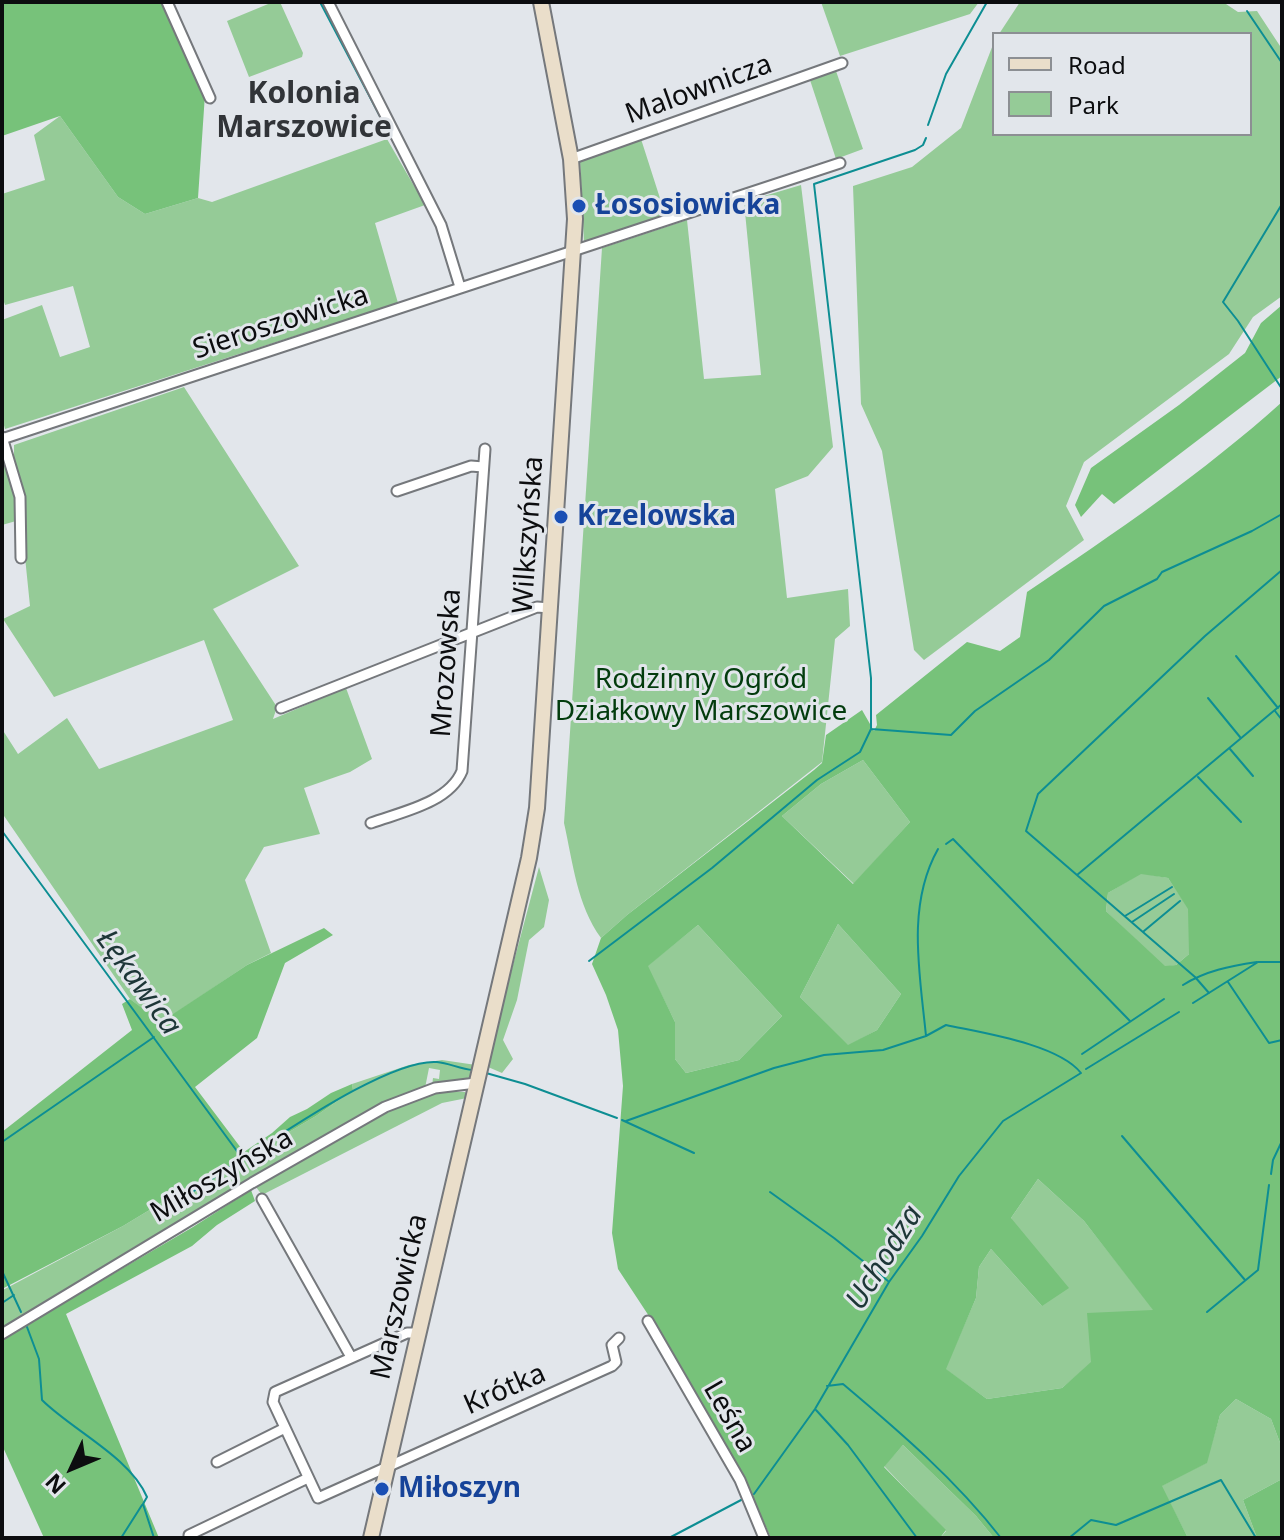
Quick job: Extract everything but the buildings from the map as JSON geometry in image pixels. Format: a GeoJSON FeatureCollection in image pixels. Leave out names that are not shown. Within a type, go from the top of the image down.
{"type":"FeatureCollection","features":[{"type":"Feature","properties":{"kind":"street"},"geometry":{"type":"LineString","coordinates":[[167,2],[210,98]]}},
{"type":"Feature","properties":{"kind":"street"},"geometry":{"type":"LineString","coordinates":[[328,2],[441,225],[460,287]]}},
{"type":"Feature","properties":{"kind":"street","name":"Wilkszyńska"},"geometry":{"type":"LineString","coordinates":[[478,1076],[529,858],[537,808],[574,252],[571,159],[541,2]]}},
{"type":"Feature","properties":{"kind":"street","name":"Malownicza"},"geometry":{"type":"LineString","coordinates":[[571,159],[842,63]]}},
{"type":"Feature","properties":{"kind":"street"},"geometry":{"type":"LineString","coordinates":[[574,252],[840,163]]}},
{"type":"Feature","properties":{"kind":"street","name":"Sieroszowicka"},"geometry":{"type":"LineString","coordinates":[[2,438],[574,252]]}},
{"type":"Feature","properties":{"kind":"street"},"geometry":{"type":"LineString","coordinates":[[2,438],[20,497],[21,558]]}},
{"type":"Feature","properties":{"kind":"street","name":"Mrozowska"},"geometry":{"type":"LineString","coordinates":[[371,823],[440,797],[462,771],[485,449]]}},
{"type":"Feature","properties":{"kind":"street"},"geometry":{"type":"LineString","coordinates":[[397,491],[471,466],[483,467]]}},
{"type":"Feature","properties":{"kind":"street"},"geometry":{"type":"LineString","coordinates":[[281,708],[537,607],[550,608]]}},
{"type":"Feature","properties":{"kind":"street","name":"Marszowicka"},"geometry":{"type":"LineString","coordinates":[[371,1538],[478,1076]]}},
{"type":"Feature","properties":{"kind":"street","name":"Miłoszyńska"},"geometry":{"type":"LineString","coordinates":[[2,1334],[252,1183],[385,1107],[478,1076]]}},
{"type":"Feature","properties":{"kind":"street"},"geometry":{"type":"LineString","coordinates":[[262,1199],[351,1357]]}},
{"type":"Feature","properties":{"kind":"street","name":"Leśna"},"geometry":{"type":"LineString","coordinates":[[648,1321],[740,1480],[764,1538]]}},
{"type":"Feature","properties":{"kind":"street"},"geometry":{"type":"LineString","coordinates":[[387,1468],[318,1498],[273,1402],[275,1392],[407,1333],[418,1333]]}},
{"type":"Feature","properties":{"kind":"street","name":"Krótka"},"geometry":{"type":"LineString","coordinates":[[387,1468],[612,1366],[616,1362],[612,1345],[619,1338]]}},
{"type":"Feature","properties":{"kind":"street"},"geometry":{"type":"LineString","coordinates":[[217,1462],[285,1428]]}},
{"type":"Feature","properties":{"kind":"street"},"geometry":{"type":"LineString","coordinates":[[189,1538],[189,1535],[230,1514],[308,1478]]}},
{"type":"Feature","properties":{"kind":"green space"},"geometry":{"type":"Polygon","coordinates":[[[2,2],[164,2],[205,94],[198,198],[145,214],[118,197],[60,116],[2,136],[2,2]]]}},
{"type":"Feature","properties":{"kind":"green space"},"geometry":{"type":"Polygon","coordinates":[[[280,2],[303,53],[302,57],[249,77],[227,21],[280,2]]]}},
{"type":"Feature","properties":{"kind":"green space"},"geometry":{"type":"Polygon","coordinates":[[[821,2],[979,2],[970,14],[840,56],[821,2]]]}},
{"type":"Feature","properties":{"kind":"green space"},"geometry":{"type":"Polygon","coordinates":[[[1020,2],[1223,2],[1238,12],[1257,11],[1282,49],[1282,296],[1253,317],[1229,354],[1084,462],[1066,506],[1084,540],[924,660],[914,650],[882,451],[861,404],[853,186],[912,167],[961,128],[992,47],[992,136],[1252,136],[1252,32],[1000,32],[1020,2]]]}},
{"type":"Feature","properties":{"kind":"green space"},"geometry":{"type":"Polygon","coordinates":[[[836,71],[863,149],[836,159],[810,80],[836,71]]]}},
{"type":"Feature","properties":{"kind":"green space"},"geometry":{"type":"Polygon","coordinates":[[[60,116],[118,197],[145,214],[198,198],[212,202],[387,139],[425,205],[375,223],[398,303],[5,429],[2,418],[2,320],[42,305],[60,357],[90,347],[73,286],[5,305],[2,296],[2,194],[45,180],[34,135],[60,116]]]}},
{"type":"Feature","properties":{"kind":"green space"},"geometry":{"type":"Polygon","coordinates":[[[641,139],[666,217],[584,242],[580,160],[641,139]]]}},
{"type":"Feature","properties":{"kind":"green space","name":"Rodzinny Ogród Działkowy Marszowice"},"geometry":{"type":"Polygon","coordinates":[[[801,185],[833,447],[808,476],[775,489],[787,598],[848,589],[850,626],[835,639],[822,762],[601,938],[581,898],[564,823],[602,248],[687,220],[704,379],[761,375],[744,202],[801,185]]]}},
{"type":"Feature","properties":{"kind":"green space"},"geometry":{"type":"Polygon","coordinates":[[[1282,305],[1282,376],[1114,504],[1102,494],[1081,517],[1075,505],[1091,468],[1245,353],[1261,323],[1282,305]]]}},
{"type":"Feature","properties":{"kind":"green space"},"geometry":{"type":"Polygon","coordinates":[[[184,387],[299,566],[213,609],[277,707],[273,719],[346,688],[372,759],[350,772],[304,788],[320,834],[264,847],[245,880],[271,953],[247,965],[161,1023],[130,999],[2,813],[2,729],[18,754],[67,718],[99,769],[233,720],[204,640],[54,697],[3,619],[30,606],[25,557],[26,510],[23,488],[14,462],[14,445],[184,387]]]}},
{"type":"Feature","properties":{"kind":"green space"},"geometry":{"type":"Polygon","coordinates":[[[1282,402],[1282,1448],[1271,1419],[1236,1399],[1220,1415],[1207,1463],[1162,1486],[1188,1538],[994,1538],[976,1516],[903,1445],[884,1467],[946,1530],[940,1538],[771,1538],[750,1491],[668,1345],[618,1269],[612,1233],[623,1086],[618,1030],[592,964],[601,938],[822,763],[826,735],[862,710],[874,731],[876,715],[967,642],[1000,651],[1020,637],[1027,592],[1158,502],[1282,402]],[[863,760],[821,784],[782,816],[853,884],[910,822],[863,760]],[[1141,874],[1108,893],[1106,911],[1165,966],[1176,965],[1189,954],[1188,909],[1168,878],[1141,874]],[[838,924],[800,997],[848,1045],[877,1030],[901,994],[838,924]],[[698,925],[648,966],[675,1022],[675,1059],[686,1073],[739,1060],[782,1016],[698,925]],[[1038,1179],[1011,1218],[1069,1288],[1042,1306],[991,1249],[979,1267],[976,1298],[946,1369],[987,1399],[1062,1388],[1091,1362],[1087,1313],[1153,1310],[1084,1221],[1038,1179]]]}},
{"type":"Feature","properties":{"kind":"green space"},"geometry":{"type":"Polygon","coordinates":[[[2,453],[16,496],[16,521],[2,525],[2,453]]]}},
{"type":"Feature","properties":{"kind":"green space"},"geometry":{"type":"Polygon","coordinates":[[[863,760],[910,822],[854,884],[782,816],[821,784],[863,760]]]}},
{"type":"Feature","properties":{"kind":"green space"},"geometry":{"type":"Polygon","coordinates":[[[539,867],[549,900],[544,927],[529,940],[517,1000],[503,1040],[513,1059],[502,1073],[488,1067],[488,1059],[539,867]]]}},
{"type":"Feature","properties":{"kind":"green space"},"geometry":{"type":"Polygon","coordinates":[[[1141,873],[1168,878],[1189,909],[1189,954],[1176,965],[1164,967],[1106,911],[1108,893],[1141,873]]]}},
{"type":"Feature","properties":{"kind":"green space"},"geometry":{"type":"Polygon","coordinates":[[[838,924],[901,994],[877,1030],[848,1046],[800,997],[838,924]]]}},
{"type":"Feature","properties":{"kind":"green space"},"geometry":{"type":"Polygon","coordinates":[[[698,925],[782,1016],[739,1060],[686,1073],[675,1059],[675,1022],[647,966],[698,925]]]}},
{"type":"Feature","properties":{"kind":"green space"},"geometry":{"type":"Polygon","coordinates":[[[324,928],[333,935],[285,963],[257,1038],[195,1087],[244,1152],[290,1117],[331,1093],[352,1084],[353,1090],[237,1163],[2,1289],[2,1132],[132,1030],[122,1004],[130,999],[161,1022],[247,965],[324,928]]]}},
{"type":"Feature","properties":{"kind":"green space"},"geometry":{"type":"Polygon","coordinates":[[[442,1060],[476,1065],[471,1077],[432,1086],[433,1078],[439,1079],[440,1070],[429,1068],[425,1088],[379,1105],[310,1144],[136,1246],[2,1330],[3,1290],[237,1163],[316,1116],[353,1090],[352,1084],[409,1065],[442,1060]]]}},
{"type":"Feature","properties":{"kind":"green space"},"geometry":{"type":"Polygon","coordinates":[[[444,1091],[465,1092],[467,1098],[442,1103],[262,1195],[256,1187],[370,1120],[444,1091]]]}},
{"type":"Feature","properties":{"kind":"green space"},"geometry":{"type":"Polygon","coordinates":[[[1038,1179],[1084,1221],[1154,1310],[1062,1388],[987,1399],[945,1369],[976,1298],[979,1267],[991,1249],[1042,1306],[1011,1218],[1038,1179]]]}},
{"type":"Feature","properties":{"kind":"green space"},"geometry":{"type":"Polygon","coordinates":[[[251,1190],[255,1201],[217,1225],[192,1246],[66,1314],[159,1538],[44,1538],[2,1445],[2,1339],[251,1190]]]}},
{"type":"Feature","properties":{"kind":"green space"},"geometry":{"type":"Polygon","coordinates":[[[1236,1399],[1271,1419],[1282,1448],[1282,1479],[1243,1500],[1257,1538],[1188,1538],[1161,1486],[1206,1463],[1220,1415],[1236,1399]]]}},
{"type":"Feature","properties":{"kind":"green space"},"geometry":{"type":"Polygon","coordinates":[[[903,1445],[976,1516],[994,1538],[940,1538],[946,1531],[884,1466],[903,1445]]]}},
{"type":"Feature","properties":{"kind":"green space"},"geometry":{"type":"Polygon","coordinates":[[[1282,1479],[1282,1538],[1257,1538],[1243,1500],[1282,1479]]]}},
{"type":"Feature","properties":{"kind":"waterway"},"geometry":{"type":"LineString","coordinates":[[320,2],[414,181]]}},
{"type":"Feature","properties":{"kind":"waterway"},"geometry":{"type":"LineString","coordinates":[[928,125],[946,74],[987,2]]}},
{"type":"Feature","properties":{"kind":"waterway"},"geometry":{"type":"LineString","coordinates":[[1247,11],[1282,63]]}},
{"type":"Feature","properties":{"kind":"waterway"},"geometry":{"type":"LineString","coordinates":[[871,728],[871,678],[814,184],[915,150],[923,145],[926,138]]}},
{"type":"Feature","properties":{"kind":"waterway"},"geometry":{"type":"LineString","coordinates":[[1282,204],[1223,302],[1282,389]]}},
{"type":"Feature","properties":{"kind":"waterway"},"geometry":{"type":"LineString","coordinates":[[589,961],[712,868],[817,780],[860,752],[871,729],[951,735],[975,711],[1049,660],[1104,606],[1157,579],[1162,572],[1282,514]]}},
{"type":"Feature","properties":{"kind":"waterway"},"geometry":{"type":"LineString","coordinates":[[1209,993],[1195,977],[1026,831],[1038,794],[1205,636],[1282,570]]}},
{"type":"Feature","properties":{"kind":"waterway"},"geometry":{"type":"LineString","coordinates":[[1236,656],[1278,708]]}},
{"type":"Feature","properties":{"kind":"waterway"},"geometry":{"type":"LineString","coordinates":[[1208,698],[1240,737]]}},
{"type":"Feature","properties":{"kind":"waterway"},"geometry":{"type":"LineString","coordinates":[[1077,875],[1282,704]]}},
{"type":"Feature","properties":{"kind":"waterway"},"geometry":{"type":"LineString","coordinates":[[1275,711],[1282,720]]}},
{"type":"Feature","properties":{"kind":"waterway"},"geometry":{"type":"LineString","coordinates":[[1230,749],[1253,776]]}},
{"type":"Feature","properties":{"kind":"waterway"},"geometry":{"type":"LineString","coordinates":[[1198,777],[1241,822]]}},
{"type":"Feature","properties":{"kind":"waterway","name":"Łękawica"},"geometry":{"type":"LineString","coordinates":[[2,831],[242,1158]]}},
{"type":"Feature","properties":{"kind":"waterway"},"geometry":{"type":"LineString","coordinates":[[946,844],[953,839],[1130,1021]]}},
{"type":"Feature","properties":{"kind":"waterway"},"geometry":{"type":"LineString","coordinates":[[926,1036],[919,965],[919,917],[928,871],[938,849]]}},
{"type":"Feature","properties":{"kind":"waterway"},"geometry":{"type":"LineString","coordinates":[[1125,916],[1172,887]]}},
{"type":"Feature","properties":{"kind":"waterway"},"geometry":{"type":"LineString","coordinates":[[1132,922],[1174,894]]}},
{"type":"Feature","properties":{"kind":"waterway"},"geometry":{"type":"LineString","coordinates":[[1144,931],[1180,901]]}},
{"type":"Feature","properties":{"kind":"waterway"},"geometry":{"type":"LineString","coordinates":[[1183,985],[1218,970],[1257,962]]}},
{"type":"Feature","properties":{"kind":"waterway","name":"Uchodza"},"geometry":{"type":"LineString","coordinates":[[1193,1003],[1258,962],[1282,962]]}},
{"type":"Feature","properties":{"kind":"waterway"},"geometry":{"type":"LineString","coordinates":[[1228,982],[1269,1043],[1282,1040]]}},
{"type":"Feature","properties":{"kind":"waterway"},"geometry":{"type":"LineString","coordinates":[[1082,1054],[1164,999]]}},
{"type":"Feature","properties":{"kind":"waterway","name":"Uchodza"},"geometry":{"type":"LineString","coordinates":[[1086,1069],[1179,1012]]}},
{"type":"Feature","properties":{"kind":"waterway","name":"Uchodza"},"geometry":{"type":"LineString","coordinates":[[626,1121],[774,1068],[824,1055],[883,1050],[926,1036],[946,1025],[1038,1047],[1070,1063],[1081,1073],[1003,1121],[959,1176],[889,1282],[815,1409],[754,1494]]}},
{"type":"Feature","properties":{"kind":"waterway"},"geometry":{"type":"LineString","coordinates":[[2,1142],[154,1037]]}},
{"type":"Feature","properties":{"kind":"waterway"},"geometry":{"type":"LineString","coordinates":[[255,1151],[344,1096],[395,1071],[437,1062],[473,1070]]}},
{"type":"Feature","properties":{"kind":"waterway"},"geometry":{"type":"LineString","coordinates":[[486,1073],[617,1118]]}},
{"type":"Feature","properties":{"kind":"waterway"},"geometry":{"type":"LineString","coordinates":[[622,1120],[694,1153]]}},
{"type":"Feature","properties":{"kind":"waterway"},"geometry":{"type":"LineString","coordinates":[[1122,1136],[1245,1280]]}},
{"type":"Feature","properties":{"kind":"waterway"},"geometry":{"type":"LineString","coordinates":[[1271,1174],[1273,1160],[1282,1141]]}},
{"type":"Feature","properties":{"kind":"waterway"},"geometry":{"type":"LineString","coordinates":[[161,1213],[246,1156]]}},
{"type":"Feature","properties":{"kind":"waterway"},"geometry":{"type":"LineString","coordinates":[[1207,1312],[1258,1270],[1269,1185]]}},
{"type":"Feature","properties":{"kind":"waterway"},"geometry":{"type":"LineString","coordinates":[[770,1192],[888,1281]]}},
{"type":"Feature","properties":{"kind":"waterway"},"geometry":{"type":"LineString","coordinates":[[2,1271],[21,1312]]}},
{"type":"Feature","properties":{"kind":"waterway"},"geometry":{"type":"LineString","coordinates":[[2,1303],[14,1295]]}},
{"type":"Feature","properties":{"kind":"waterway"},"geometry":{"type":"LineString","coordinates":[[27,1327],[39,1359],[42,1400],[128,1469],[147,1497],[143,1504],[154,1538]]}},
{"type":"Feature","properties":{"kind":"waterway"},"geometry":{"type":"LineString","coordinates":[[827,1386],[843,1384],[885,1420],[946,1476],[1001,1538]]}},
{"type":"Feature","properties":{"kind":"waterway"},"geometry":{"type":"LineString","coordinates":[[816,1410],[848,1445],[917,1538]]}},
{"type":"Feature","properties":{"kind":"waterway"},"geometry":{"type":"LineString","coordinates":[[1069,1538],[1091,1520],[1116,1525],[1221,1480],[1256,1538]]}},
{"type":"Feature","properties":{"kind":"waterway","name":"Uchodza"},"geometry":{"type":"LineString","coordinates":[[669,1538],[743,1499]]}},
{"type":"Feature","properties":{"kind":"waterway"},"geometry":{"type":"LineString","coordinates":[[121,1538],[142,1505]]}},
{"type":"Feature","properties":{"kind":"place","name":"Łososiowicka"},"geometry":{"type":"Point","coordinates":[579,206]}},
{"type":"Feature","properties":{"kind":"place","name":"Krzelowska"},"geometry":{"type":"Point","coordinates":[561,517]}},
{"type":"Feature","properties":{"kind":"place","name":"Miłoszyn"},"geometry":{"type":"Point","coordinates":[382,1489]}},
{"type":"Feature","properties":{"kind":"district","name":"Kolonia Marszowice"},"geometry":{"type":"Point","coordinates":[304,111]}}]}
